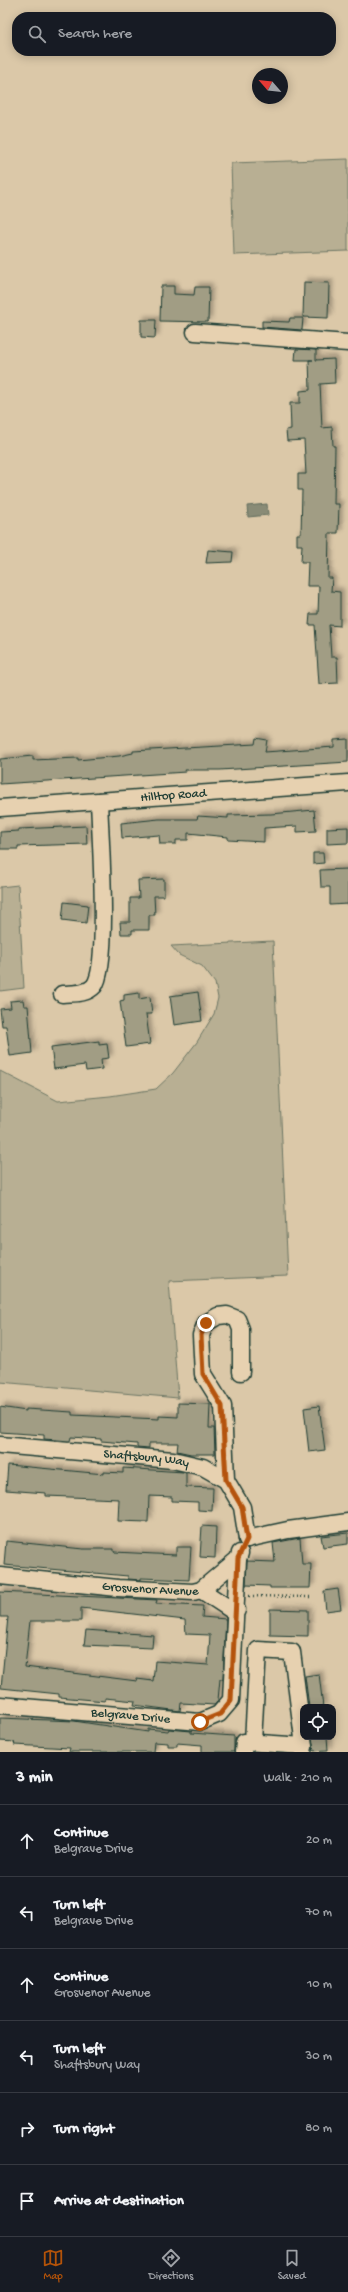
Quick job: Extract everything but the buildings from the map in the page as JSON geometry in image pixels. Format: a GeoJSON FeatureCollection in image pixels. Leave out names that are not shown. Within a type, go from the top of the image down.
{"type":"FeatureCollection","features":[{"type":"Feature","properties":{"kind":"street"},"geometry":{"type":"LineString","coordinates":[[195,332],[348,343]]}},
{"type":"Feature","properties":{"kind":"street","name":"Hilltop Road"},"geometry":{"type":"LineString","coordinates":[[0,808],[348,783]]}},
{"type":"Feature","properties":{"kind":"street"},"geometry":{"type":"LineString","coordinates":[[62,994],[87,991],[94,986],[100,966],[103,924],[99,801]]}},
{"type":"Feature","properties":{"kind":"street"},"geometry":{"type":"LineString","coordinates":[[226,1480],[222,1406],[203,1374],[201,1335],[206,1323],[218,1316],[227,1315],[237,1319],[241,1329],[241,1372]]}},
{"type":"Feature","properties":{"kind":"street","name":"Shaftsbury Way"},"geometry":{"type":"LineString","coordinates":[[0,1445],[173,1460],[203,1467],[226,1480],[242,1507],[247,1539]]}},
{"type":"Feature","properties":{"kind":"street"},"geometry":{"type":"LineString","coordinates":[[247,1539],[288,1530],[348,1522]]}},
{"type":"Feature","properties":{"kind":"street","name":"Grosvenor Avenue"},"geometry":{"type":"LineString","coordinates":[[0,1576],[118,1588],[193,1592],[201,1590],[238,1558],[247,1539]]}},
{"type":"Feature","properties":{"kind":"street"},"geometry":{"type":"LineString","coordinates":[[238,1558],[237,1603],[231,1700],[255,1706]]}},
{"type":"Feature","properties":{"kind":"street"},"geometry":{"type":"LineString","coordinates":[[201,1590],[230,1609],[237,1603]]}},
{"type":"Feature","properties":{"kind":"street"},"geometry":{"type":"LineString","coordinates":[[258,1650],[292,1652],[304,1749],[248,1747],[255,1706],[258,1650]]}},
{"type":"Feature","properties":{"kind":"street"},"geometry":{"type":"LineString","coordinates":[[234,1652],[258,1654]]}},
{"type":"Feature","properties":{"kind":"street","name":"Belgrave Drive"},"geometry":{"type":"LineString","coordinates":[[0,1705],[200,1722],[220,1714],[231,1700]]}},
{"type":"Feature","properties":{"kind":"path"},"geometry":{"type":"LineString","coordinates":[[237,1603],[311,1597]]}},
{"type":"Feature","properties":{"kind":"shaded area"},"geometry":{"type":"Polygon","coordinates":[[[348,159],[348,251],[234,255],[231,163],[348,159]]]}},
{"type":"Feature","properties":{"kind":"shaded area"},"geometry":{"type":"Polygon","coordinates":[[[267,504],[268,515],[248,517],[247,506],[267,504]]]}},
{"type":"Feature","properties":{"kind":"shaded area"},"geometry":{"type":"Polygon","coordinates":[[[18,885],[24,988],[0,991],[0,887],[18,885]]]}},
{"type":"Feature","properties":{"kind":"shaded area"},"geometry":{"type":"Polygon","coordinates":[[[273,941],[288,1276],[169,1281],[178,1398],[0,1382],[0,1071],[58,1101],[110,1096],[156,1089],[173,1073],[197,1042],[214,1014],[218,998],[215,983],[202,966],[179,955],[171,946],[273,941]]]}},
{"type":"Feature","properties":{"kind":"route"},"geometry":{"type":"LineString","coordinates":[[200,1722],[212,1719],[220,1714],[231,1700],[237,1610],[238,1558],[247,1539],[242,1507],[226,1480],[222,1406],[203,1374],[201,1335],[206,1323]]}}]}
